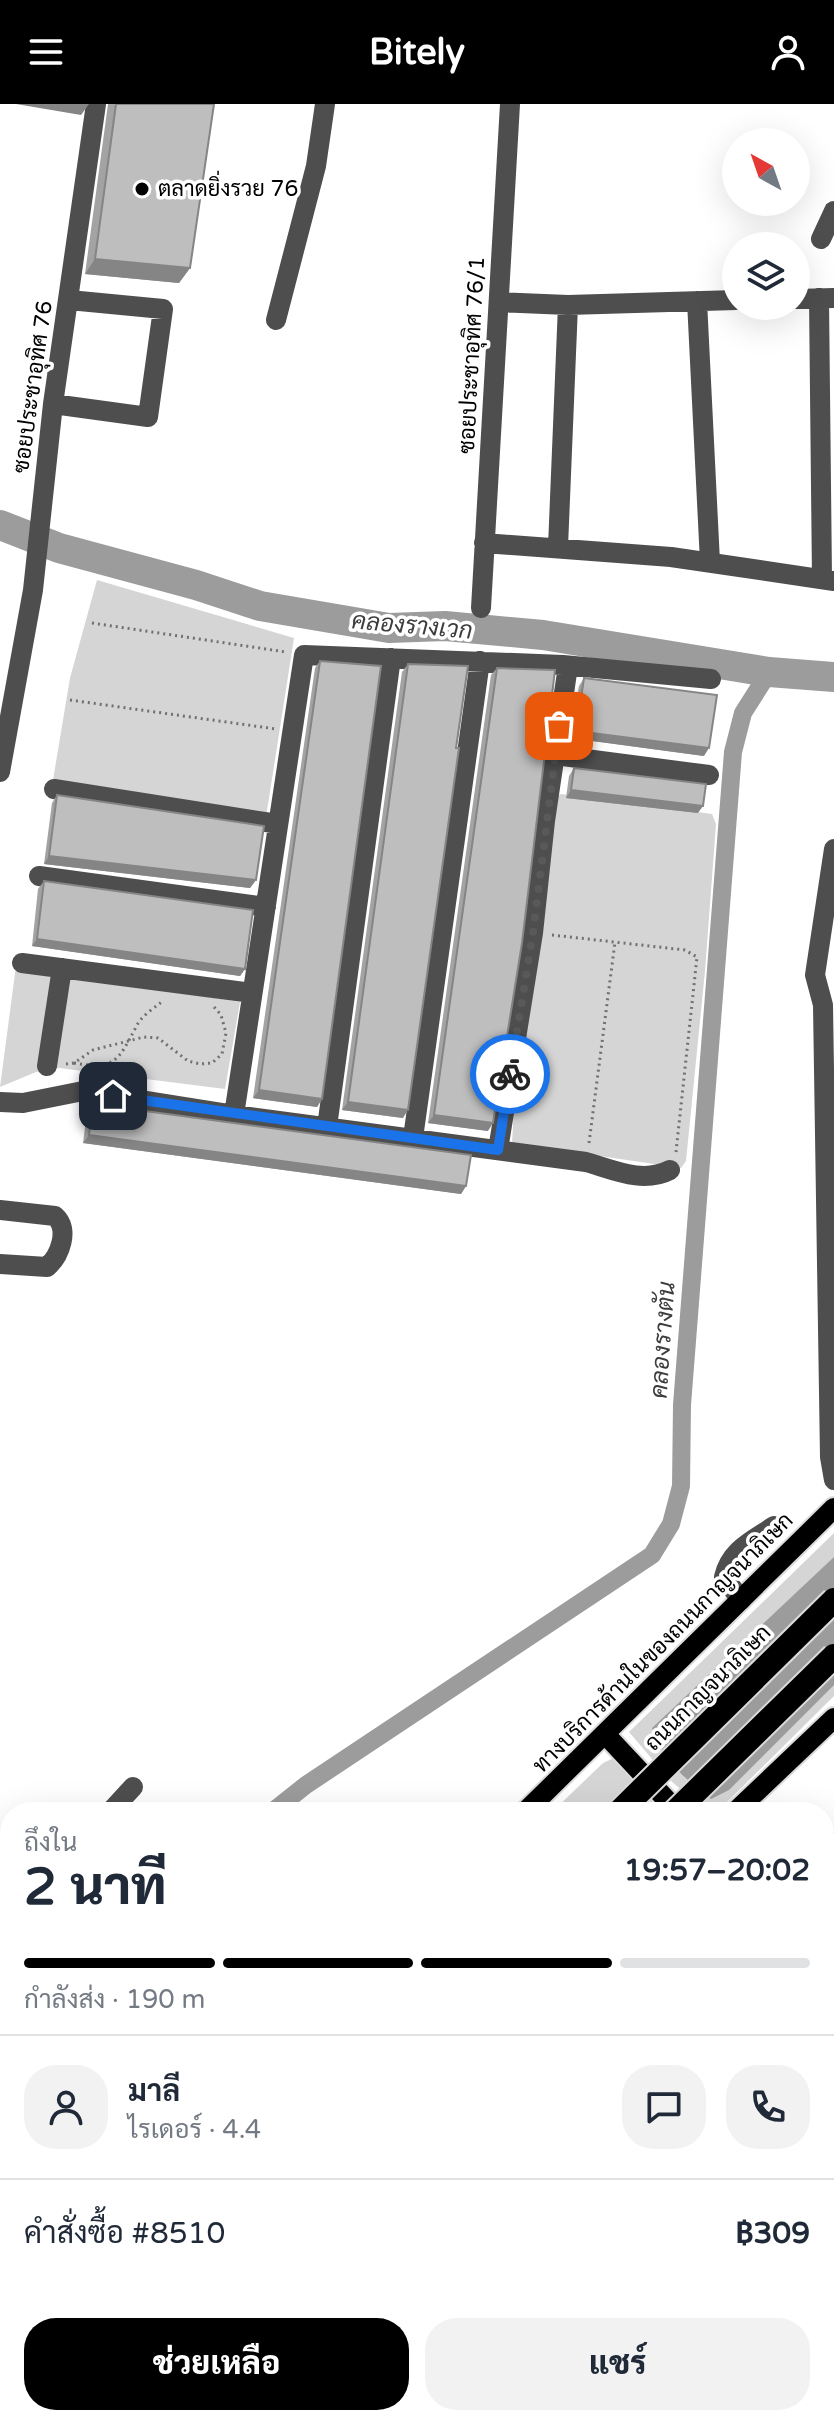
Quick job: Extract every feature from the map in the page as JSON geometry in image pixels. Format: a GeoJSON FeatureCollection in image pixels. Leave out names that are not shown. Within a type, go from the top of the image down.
{"type":"FeatureCollection","features":[{"type":"Feature","properties":{"kind":"highway","name":"ถนนกาญจนาภิเษก"},"geometry":{"type":"LineString","coordinates":[[629,1802],[834,1600]]}},
{"type":"Feature","properties":{"kind":"highway"},"geometry":{"type":"LineString","coordinates":[[687,1802],[834,1656]]}},
{"type":"Feature","properties":{"kind":"main road","name":"ทางบริการด้านในของถนนกาญจนาภิเษก"},"geometry":{"type":"LineString","coordinates":[[535,1802],[834,1508]]}},
{"type":"Feature","properties":{"kind":"main road"},"geometry":{"type":"LineString","coordinates":[[746,1802],[834,1718]]}},
{"type":"Feature","properties":{"kind":"main road"},"geometry":{"type":"LineString","coordinates":[[605,1734],[668,1802]]}},
{"type":"Feature","properties":{"kind":"street","name":"ซอยประชาอุทิศ 76"},"geometry":{"type":"LineString","coordinates":[[0,772],[9,670],[33,590],[53,404],[96,104]]}},
{"type":"Feature","properties":{"kind":"street"},"geometry":{"type":"LineString","coordinates":[[276,320],[316,166],[325,104]]}},
{"type":"Feature","properties":{"kind":"street","name":"ซอยประชาอุทิศ 76/1"},"geometry":{"type":"LineString","coordinates":[[481,608],[510,104]]}},
{"type":"Feature","properties":{"kind":"street"},"geometry":{"type":"LineString","coordinates":[[821,239],[834,211]]}},
{"type":"Feature","properties":{"kind":"street"},"geometry":{"type":"LineString","coordinates":[[484,543],[710,562],[828,580],[827,298]]}},
{"type":"Feature","properties":{"kind":"street"},"geometry":{"type":"LineString","coordinates":[[53,404],[148,417],[163,309],[69,300]]}},
{"type":"Feature","properties":{"kind":"street"},"geometry":{"type":"LineString","coordinates":[[499,302],[568,305],[722,300]]}},
{"type":"Feature","properties":{"kind":"street"},"geometry":{"type":"LineString","coordinates":[[697,301],[710,562]]}},
{"type":"Feature","properties":{"kind":"street"},"geometry":{"type":"LineString","coordinates":[[558,547],[568,305]]}},
{"type":"Feature","properties":{"kind":"street"},"geometry":{"type":"LineString","coordinates":[[234,1115],[304,655],[568,666],[711,679]]}},
{"type":"Feature","properties":{"kind":"street"},"geometry":{"type":"LineString","coordinates":[[327,1127],[391,658]]}},
{"type":"Feature","properties":{"kind":"street"},"geometry":{"type":"LineString","coordinates":[[413,1138],[480,661]]}},
{"type":"Feature","properties":{"kind":"street"},"geometry":{"type":"LineString","coordinates":[[498,1150],[533,933],[568,666]]}},
{"type":"Feature","properties":{"kind":"street"},"geometry":{"type":"LineString","coordinates":[[555,755],[709,775]]}},
{"type":"Feature","properties":{"kind":"street"},"geometry":{"type":"LineString","coordinates":[[54,789],[278,824]]}},
{"type":"Feature","properties":{"kind":"street"},"geometry":{"type":"LineString","coordinates":[[834,849],[815,975],[823,1005],[830,1442],[834,1480]]}},
{"type":"Feature","properties":{"kind":"street"},"geometry":{"type":"LineString","coordinates":[[39,876],[266,907]]}},
{"type":"Feature","properties":{"kind":"street"},"geometry":{"type":"LineString","coordinates":[[22,963],[252,993]]}},
{"type":"Feature","properties":{"kind":"street"},"geometry":{"type":"LineString","coordinates":[[47,1066],[62,968]]}},
{"type":"Feature","properties":{"kind":"street"},"geometry":{"type":"LineString","coordinates":[[0,1102],[23,1103],[83,1091],[234,1115],[586,1162],[643,1178],[656,1177],[670,1170]]}},
{"type":"Feature","properties":{"kind":"street"},"geometry":{"type":"LineString","coordinates":[[0,1210],[55,1216],[63,1230],[58,1254],[47,1267],[0,1264]]}},
{"type":"Feature","properties":{"kind":"street"},"geometry":{"type":"LineString","coordinates":[[741,1600],[724,1577],[726,1567],[735,1552],[774,1526]]}},
{"type":"Feature","properties":{"kind":"street"},"geometry":{"type":"LineString","coordinates":[[119,1802],[133,1787]]}},
{"type":"Feature","properties":{"kind":"path"},"geometry":{"type":"LineString","coordinates":[[92,623],[304,655]]}},
{"type":"Feature","properties":{"kind":"path"},"geometry":{"type":"LineString","coordinates":[[70,700],[292,732]]}},
{"type":"Feature","properties":{"kind":"path"},"geometry":{"type":"LineString","coordinates":[[533,933],[685,950],[697,957],[675,1162],[670,1170]]}},
{"type":"Feature","properties":{"kind":"path"},"geometry":{"type":"LineString","coordinates":[[586,1162],[615,942]]}},
{"type":"Feature","properties":{"kind":"path"},"geometry":{"type":"LineString","coordinates":[[47,1066],[74,1063],[95,1067],[109,1064],[121,1057],[137,1024],[169,998]]}},
{"type":"Feature","properties":{"kind":"path"},"geometry":{"type":"LineString","coordinates":[[74,1063],[93,1050],[144,1037],[158,1038],[188,1061],[212,1063],[222,1054],[226,1033],[221,1015],[209,1000]]}},
{"type":"Feature","properties":{"kind":"shaded area"},"geometry":{"type":"Polygon","coordinates":[[[97,580],[294,638],[264,830],[50,798],[70,678],[97,580]]]}},
{"type":"Feature","properties":{"kind":"shaded area"},"geometry":{"type":"Polygon","coordinates":[[[561,794],[712,814],[716,824],[686,1161],[681,1168],[512,1143],[552,800],[561,794]]]}},
{"type":"Feature","properties":{"kind":"shaded area"},"geometry":{"type":"Polygon","coordinates":[[[16,966],[240,1002],[225,1089],[59,1068],[36,1072],[0,1087],[16,966]]]}},
{"type":"Feature","properties":{"kind":"shaded area"},"geometry":{"type":"Polygon","coordinates":[[[834,1533],[834,1696],[727,1802],[695,1802],[670,1780],[629,1732],[834,1533]]]}},
{"type":"Feature","properties":{"kind":"shaded area"},"geometry":{"type":"Polygon","coordinates":[[[834,1557],[834,1685],[729,1790],[711,1799],[668,1760],[652,1728],[834,1557]]]}},
{"type":"Feature","properties":{"kind":"shaded area"},"geometry":{"type":"Polygon","coordinates":[[[614,1758],[652,1802],[562,1802],[603,1763],[614,1758]]]}},
{"type":"Feature","properties":{"kind":"building","name":"ตลาดยิ่งรวย 76"},"geometry":{"type":"Polygon","coordinates":[[[116,104],[214,104],[190,268],[95,259],[116,104]]]}},
{"type":"Feature","properties":{"kind":"building"},"geometry":{"type":"Polygon","coordinates":[[[320,661],[381,666],[322,1099],[259,1090],[320,661]]]}},
{"type":"Feature","properties":{"kind":"building"},"geometry":{"type":"Polygon","coordinates":[[[408,664],[468,666],[408,1110],[348,1102],[408,664]]]}},
{"type":"Feature","properties":{"kind":"building"},"geometry":{"type":"Polygon","coordinates":[[[497,668],[555,670],[522,943],[493,1123],[434,1115],[497,668]]]}},
{"type":"Feature","properties":{"kind":"building"},"geometry":{"type":"Polygon","coordinates":[[[584,678],[717,695],[709,748],[576,731],[584,678]]]}},
{"type":"Feature","properties":{"kind":"building"},"geometry":{"type":"Polygon","coordinates":[[[574,768],[706,784],[703,806],[571,790],[574,768]]]}},
{"type":"Feature","properties":{"kind":"building"},"geometry":{"type":"Polygon","coordinates":[[[57,795],[264,826],[256,880],[49,856],[57,795]]]}},
{"type":"Feature","properties":{"kind":"building"},"geometry":{"type":"Polygon","coordinates":[[[44,881],[253,910],[245,969],[37,939],[44,881]]]}},
{"type":"Feature","properties":{"kind":"building"},"geometry":{"type":"Polygon","coordinates":[[[93,1104],[471,1155],[466,1186],[89,1135],[93,1104]]]}},
{"type":"Feature","properties":{"kind":"waterway","name":"คลองรางเวก"},"geometry":{"type":"LineString","coordinates":[[0,525],[59,548],[196,585],[260,606],[389,628],[445,626],[543,635],[769,672],[834,677]]}},
{"type":"Feature","properties":{"kind":"waterway","name":"คลองรางตัน"},"geometry":{"type":"LineString","coordinates":[[285,1802],[652,1555],[671,1524],[681,1486],[682,1405],[733,752],[743,713],[769,672]]}},
{"type":"Feature","properties":{"kind":"way so far"},"geometry":{"type":"LineString","coordinates":[[510,1074],[533,933],[559,726]]}},
{"type":"Feature","properties":{"kind":"place","name":"ตลาดยิ่งรวย 76"},"geometry":{"type":"Point","coordinates":[142,189]}},
{"type":"Feature","properties":{"kind":"route"},"geometry":{"type":"LineString","coordinates":[[113,1096],[498,1150],[510,1074]]}}]}
